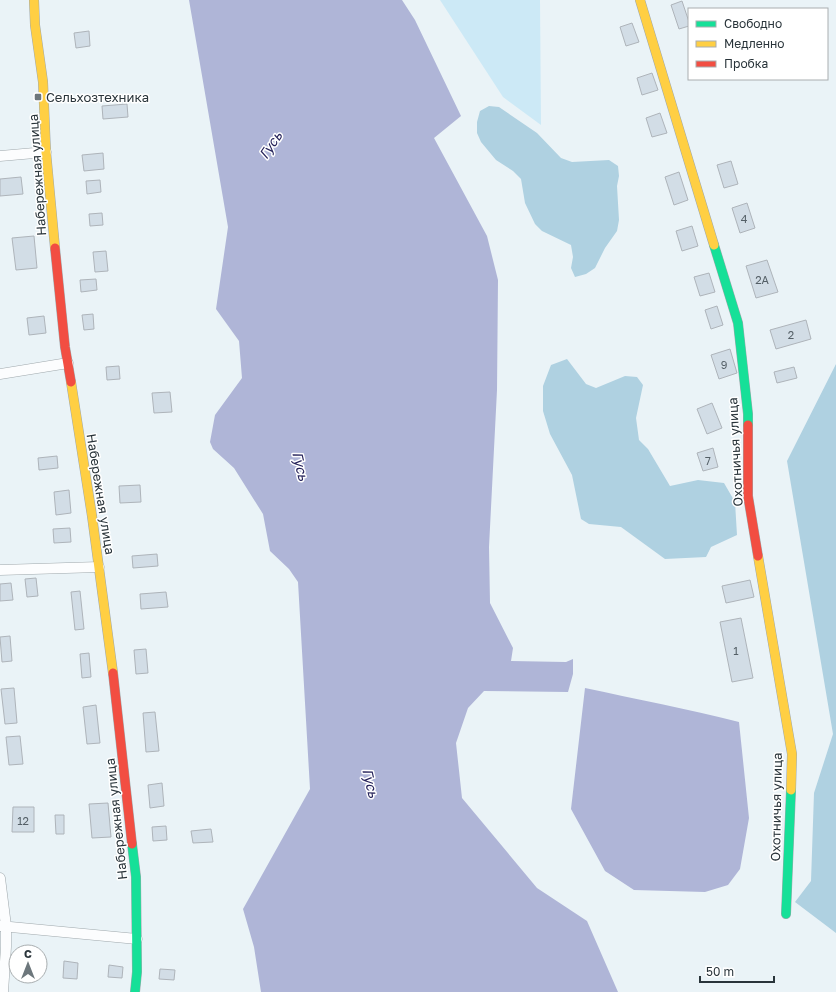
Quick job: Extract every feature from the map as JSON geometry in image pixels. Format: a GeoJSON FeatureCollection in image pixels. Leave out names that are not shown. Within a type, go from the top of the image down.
{"type":"FeatureCollection","features":[{"type":"Feature","properties":{"kind":"street","name":"Набережная улица"},"geometry":{"type":"LineString","coordinates":[[34,0],[35,25],[43,82],[46,152],[65,347],[92,516],[112,662],[136,877],[137,972],[135,992]]}},
{"type":"Feature","properties":{"kind":"street","name":"Охотничья улица"},"geometry":{"type":"LineString","coordinates":[[640,0],[738,323],[748,414],[748,496],[792,754],[786,914]]}},
{"type":"Feature","properties":{"kind":"street"},"geometry":{"type":"LineString","coordinates":[[0,156],[46,152]]}},
{"type":"Feature","properties":{"kind":"street"},"geometry":{"type":"LineString","coordinates":[[0,374],[68,363]]}},
{"type":"Feature","properties":{"kind":"street"},"geometry":{"type":"LineString","coordinates":[[0,570],[99,567]]}},
{"type":"Feature","properties":{"kind":"street"},"geometry":{"type":"LineString","coordinates":[[0,878],[3,926],[6,946],[3,992]]}},
{"type":"Feature","properties":{"kind":"street"},"geometry":{"type":"LineString","coordinates":[[3,926],[137,939]]}},
{"type":"Feature","properties":{"kind":"shaded area"},"geometry":{"type":"Polygon","coordinates":[[[440,0],[540,0],[541,125],[503,97],[440,0]]]}},
{"type":"Feature","properties":{"kind":"shaded area"},"geometry":{"type":"Polygon","coordinates":[[[489,106],[499,107],[537,133],[561,158],[572,162],[609,160],[618,166],[619,176],[617,186],[619,220],[617,231],[605,248],[595,268],[586,274],[575,277],[571,268],[573,257],[571,245],[542,231],[535,224],[525,203],[521,179],[513,171],[496,160],[481,142],[477,133],[477,122],[480,111],[489,106]]]}},
{"type":"Feature","properties":{"kind":"shaded area"},"geometry":{"type":"Polygon","coordinates":[[[567,359],[586,384],[596,388],[625,376],[637,377],[643,385],[636,418],[639,440],[648,449],[670,486],[698,480],[724,483],[735,502],[737,535],[711,547],[706,557],[665,559],[621,527],[589,524],[581,519],[572,475],[550,434],[543,411],[543,386],[551,365],[567,359]]]}},
{"type":"Feature","properties":{"kind":"shaded area"},"geometry":{"type":"Polygon","coordinates":[[[836,364],[836,933],[795,902],[811,881],[814,793],[833,734],[787,461],[836,364]]]}},
{"type":"Feature","properties":{"kind":"water","name":"Гусь"},"geometry":{"type":"Polygon","coordinates":[[[189,0],[402,0],[415,20],[461,116],[434,138],[487,236],[498,280],[497,390],[489,547],[490,603],[513,648],[511,661],[566,662],[573,659],[573,674],[568,692],[484,691],[468,708],[456,743],[462,798],[537,888],[587,921],[618,992],[261,992],[254,947],[243,909],[310,789],[298,582],[289,569],[270,551],[263,514],[234,468],[213,449],[210,442],[215,415],[242,378],[239,341],[216,309],[228,227],[189,0]]]}},
{"type":"Feature","properties":{"kind":"water"},"geometry":{"type":"Polygon","coordinates":[[[585,688],[739,722],[749,818],[740,869],[728,885],[705,892],[634,890],[605,871],[571,809],[585,688]]]}},
{"type":"Feature","properties":{"kind":"building"},"geometry":{"type":"Polygon","coordinates":[[[682,1],[688,19],[688,26],[679,29],[671,5],[682,1]]]}},
{"type":"Feature","properties":{"kind":"building"},"geometry":{"type":"Polygon","coordinates":[[[632,23],[639,42],[626,46],[620,27],[632,23]]]}},
{"type":"Feature","properties":{"kind":"building"},"geometry":{"type":"Polygon","coordinates":[[[89,31],[90,46],[76,48],[74,33],[89,31]]]}},
{"type":"Feature","properties":{"kind":"building"},"geometry":{"type":"Polygon","coordinates":[[[652,73],[658,90],[642,95],[637,78],[652,73]]]}},
{"type":"Feature","properties":{"kind":"building"},"geometry":{"type":"Polygon","coordinates":[[[127,104],[128,117],[103,119],[102,106],[127,104]]]}},
{"type":"Feature","properties":{"kind":"building"},"geometry":{"type":"Polygon","coordinates":[[[660,113],[667,133],[652,137],[646,118],[660,113]]]}},
{"type":"Feature","properties":{"kind":"building"},"geometry":{"type":"Polygon","coordinates":[[[103,153],[104,169],[84,171],[82,155],[103,153]]]}},
{"type":"Feature","properties":{"kind":"building"},"geometry":{"type":"Polygon","coordinates":[[[731,161],[738,184],[724,188],[717,165],[731,161]]]}},
{"type":"Feature","properties":{"kind":"building"},"geometry":{"type":"Polygon","coordinates":[[[679,172],[688,200],[674,205],[665,177],[679,172]]]}},
{"type":"Feature","properties":{"kind":"building"},"geometry":{"type":"Polygon","coordinates":[[[21,177],[23,194],[0,196],[0,179],[21,177]]]}},
{"type":"Feature","properties":{"kind":"building"},"geometry":{"type":"Polygon","coordinates":[[[100,180],[101,192],[87,194],[86,181],[100,180]]]}},
{"type":"Feature","properties":{"kind":"building"},"geometry":{"type":"Polygon","coordinates":[[[747,203],[755,228],[740,233],[732,208],[747,203]]]}},
{"type":"Feature","properties":{"kind":"building"},"geometry":{"type":"Polygon","coordinates":[[[102,213],[103,225],[90,226],[89,214],[102,213]]]}},
{"type":"Feature","properties":{"kind":"building"},"geometry":{"type":"Polygon","coordinates":[[[692,226],[698,246],[682,251],[676,231],[692,226]]]}},
{"type":"Feature","properties":{"kind":"building"},"geometry":{"type":"Polygon","coordinates":[[[34,236],[37,268],[16,270],[12,238],[34,236]]]}},
{"type":"Feature","properties":{"kind":"building"},"geometry":{"type":"Polygon","coordinates":[[[106,251],[108,271],[95,272],[93,252],[106,251]]]}},
{"type":"Feature","properties":{"kind":"building"},"geometry":{"type":"Polygon","coordinates":[[[767,260],[778,292],[756,298],[746,266],[767,260]]]}},
{"type":"Feature","properties":{"kind":"building"},"geometry":{"type":"Polygon","coordinates":[[[709,273],[715,292],[700,296],[694,277],[709,273]]]}},
{"type":"Feature","properties":{"kind":"building"},"geometry":{"type":"Polygon","coordinates":[[[96,279],[97,290],[81,292],[80,280],[96,279]]]}},
{"type":"Feature","properties":{"kind":"building"},"geometry":{"type":"Polygon","coordinates":[[[717,306],[723,325],[711,329],[705,310],[717,306]]]}},
{"type":"Feature","properties":{"kind":"building"},"geometry":{"type":"Polygon","coordinates":[[[93,314],[94,329],[84,330],[82,315],[93,314]]]}},
{"type":"Feature","properties":{"kind":"building"},"geometry":{"type":"Polygon","coordinates":[[[44,316],[46,333],[29,335],[27,318],[44,316]]]}},
{"type":"Feature","properties":{"kind":"building"},"geometry":{"type":"Polygon","coordinates":[[[806,320],[811,339],[776,349],[770,330],[806,320]]]}},
{"type":"Feature","properties":{"kind":"building"},"geometry":{"type":"Polygon","coordinates":[[[730,349],[737,373],[719,379],[711,355],[730,349]]]}},
{"type":"Feature","properties":{"kind":"building"},"geometry":{"type":"Polygon","coordinates":[[[119,366],[120,379],[107,380],[106,367],[119,366]]]}},
{"type":"Feature","properties":{"kind":"building"},"geometry":{"type":"Polygon","coordinates":[[[794,367],[797,378],[777,383],[774,372],[794,367]]]}},
{"type":"Feature","properties":{"kind":"building"},"geometry":{"type":"Polygon","coordinates":[[[170,392],[172,412],[154,413],[152,393],[170,392]]]}},
{"type":"Feature","properties":{"kind":"building"},"geometry":{"type":"Polygon","coordinates":[[[712,403],[722,428],[707,434],[697,409],[712,403]]]}},
{"type":"Feature","properties":{"kind":"building"},"geometry":{"type":"Polygon","coordinates":[[[713,448],[718,467],[703,471],[697,453],[713,448]]]}},
{"type":"Feature","properties":{"kind":"building"},"geometry":{"type":"Polygon","coordinates":[[[57,456],[58,468],[39,470],[38,458],[57,456]]]}},
{"type":"Feature","properties":{"kind":"building"},"geometry":{"type":"Polygon","coordinates":[[[140,485],[141,502],[120,503],[119,486],[140,485]]]}},
{"type":"Feature","properties":{"kind":"building"},"geometry":{"type":"Polygon","coordinates":[[[69,490],[71,513],[56,515],[54,492],[69,490]]]}},
{"type":"Feature","properties":{"kind":"building"},"geometry":{"type":"Polygon","coordinates":[[[70,528],[71,542],[54,543],[53,529],[70,528]]]}},
{"type":"Feature","properties":{"kind":"building"},"geometry":{"type":"Polygon","coordinates":[[[157,554],[158,566],[133,568],[132,556],[157,554]]]}},
{"type":"Feature","properties":{"kind":"building"},"geometry":{"type":"Polygon","coordinates":[[[36,578],[38,596],[27,597],[25,579],[36,578]]]}},
{"type":"Feature","properties":{"kind":"building"},"geometry":{"type":"Polygon","coordinates":[[[750,580],[754,597],[726,603],[722,586],[750,580]]]}},
{"type":"Feature","properties":{"kind":"building"},"geometry":{"type":"Polygon","coordinates":[[[11,583],[13,600],[0,601],[0,584],[11,583]]]}},
{"type":"Feature","properties":{"kind":"building"},"geometry":{"type":"Polygon","coordinates":[[[80,591],[84,629],[75,630],[71,592],[80,591]]]}},
{"type":"Feature","properties":{"kind":"building"},"geometry":{"type":"Polygon","coordinates":[[[166,592],[168,607],[141,609],[140,594],[166,592]]]}},
{"type":"Feature","properties":{"kind":"building"},"geometry":{"type":"Polygon","coordinates":[[[741,618],[753,678],[732,682],[720,622],[741,618]]]}},
{"type":"Feature","properties":{"kind":"building"},"geometry":{"type":"Polygon","coordinates":[[[10,636],[12,661],[2,662],[0,637],[10,636]]]}},
{"type":"Feature","properties":{"kind":"building"},"geometry":{"type":"Polygon","coordinates":[[[146,649],[148,673],[136,674],[134,650],[146,649]]]}},
{"type":"Feature","properties":{"kind":"building"},"geometry":{"type":"Polygon","coordinates":[[[89,653],[91,677],[82,678],[80,654],[89,653]]]}},
{"type":"Feature","properties":{"kind":"building"},"geometry":{"type":"Polygon","coordinates":[[[14,688],[17,723],[5,724],[1,689],[14,688]]]}},
{"type":"Feature","properties":{"kind":"building"},"geometry":{"type":"Polygon","coordinates":[[[96,705],[100,743],[87,744],[83,707],[96,705]]]}},
{"type":"Feature","properties":{"kind":"building"},"geometry":{"type":"Polygon","coordinates":[[[155,712],[159,751],[146,752],[143,713],[155,712]]]}},
{"type":"Feature","properties":{"kind":"building"},"geometry":{"type":"Polygon","coordinates":[[[20,736],[23,764],[9,765],[6,737],[20,736]]]}},
{"type":"Feature","properties":{"kind":"building"},"geometry":{"type":"Polygon","coordinates":[[[162,783],[164,806],[150,808],[148,785],[162,783]]]}},
{"type":"Feature","properties":{"kind":"building"},"geometry":{"type":"Polygon","coordinates":[[[108,803],[111,837],[92,838],[89,804],[108,803]]]}},
{"type":"Feature","properties":{"kind":"building"},"geometry":{"type":"Polygon","coordinates":[[[13,807],[34,807],[34,832],[12,832],[13,807]]]}},
{"type":"Feature","properties":{"kind":"building"},"geometry":{"type":"Polygon","coordinates":[[[55,815],[64,815],[64,834],[56,834],[55,815]]]}},
{"type":"Feature","properties":{"kind":"building"},"geometry":{"type":"Polygon","coordinates":[[[166,826],[167,840],[153,841],[152,827],[166,826]]]}},
{"type":"Feature","properties":{"kind":"building"},"geometry":{"type":"Polygon","coordinates":[[[211,829],[213,842],[193,843],[191,831],[211,829]]]}},
{"type":"Feature","properties":{"kind":"building"},"geometry":{"type":"Polygon","coordinates":[[[64,961],[78,963],[77,979],[63,978],[64,961]]]}},
{"type":"Feature","properties":{"kind":"building"},"geometry":{"type":"Polygon","coordinates":[[[109,965],[123,967],[122,978],[108,977],[109,965]]]}},
{"type":"Feature","properties":{"kind":"building"},"geometry":{"type":"Polygon","coordinates":[[[160,969],[175,970],[174,980],[159,979],[160,969]]]}},
{"type":"Feature","properties":{"kind":"traffic: fast"},"geometry":{"type":"LineString","coordinates":[[714,245],[738,323],[748,425]]}},
{"type":"Feature","properties":{"kind":"traffic: fast"},"geometry":{"type":"LineString","coordinates":[[786,914],[791,790]]}},
{"type":"Feature","properties":{"kind":"traffic: fast"},"geometry":{"type":"LineString","coordinates":[[132,844],[136,877],[137,972],[135,992]]}},
{"type":"Feature","properties":{"kind":"traffic: slow"},"geometry":{"type":"LineString","coordinates":[[34,0],[35,25],[43,82],[46,152],[55,248]]}},
{"type":"Feature","properties":{"kind":"traffic: slow"},"geometry":{"type":"LineString","coordinates":[[640,0],[714,245]]}},
{"type":"Feature","properties":{"kind":"traffic: slow"},"geometry":{"type":"LineString","coordinates":[[71,382],[92,516],[113,673]]}},
{"type":"Feature","properties":{"kind":"traffic: slow"},"geometry":{"type":"LineString","coordinates":[[758,556],[792,754],[791,790]]}},
{"type":"Feature","properties":{"kind":"traffic: jam"},"geometry":{"type":"LineString","coordinates":[[55,248],[65,347],[71,382]]}},
{"type":"Feature","properties":{"kind":"traffic: jam"},"geometry":{"type":"LineString","coordinates":[[748,425],[748,496],[758,556]]}},
{"type":"Feature","properties":{"kind":"traffic: jam"},"geometry":{"type":"LineString","coordinates":[[113,673],[132,844]]}},
{"type":"Feature","properties":{"kind":"place","name":"Сельхозтехника"},"geometry":{"type":"Point","coordinates":[38,97]}}]}
